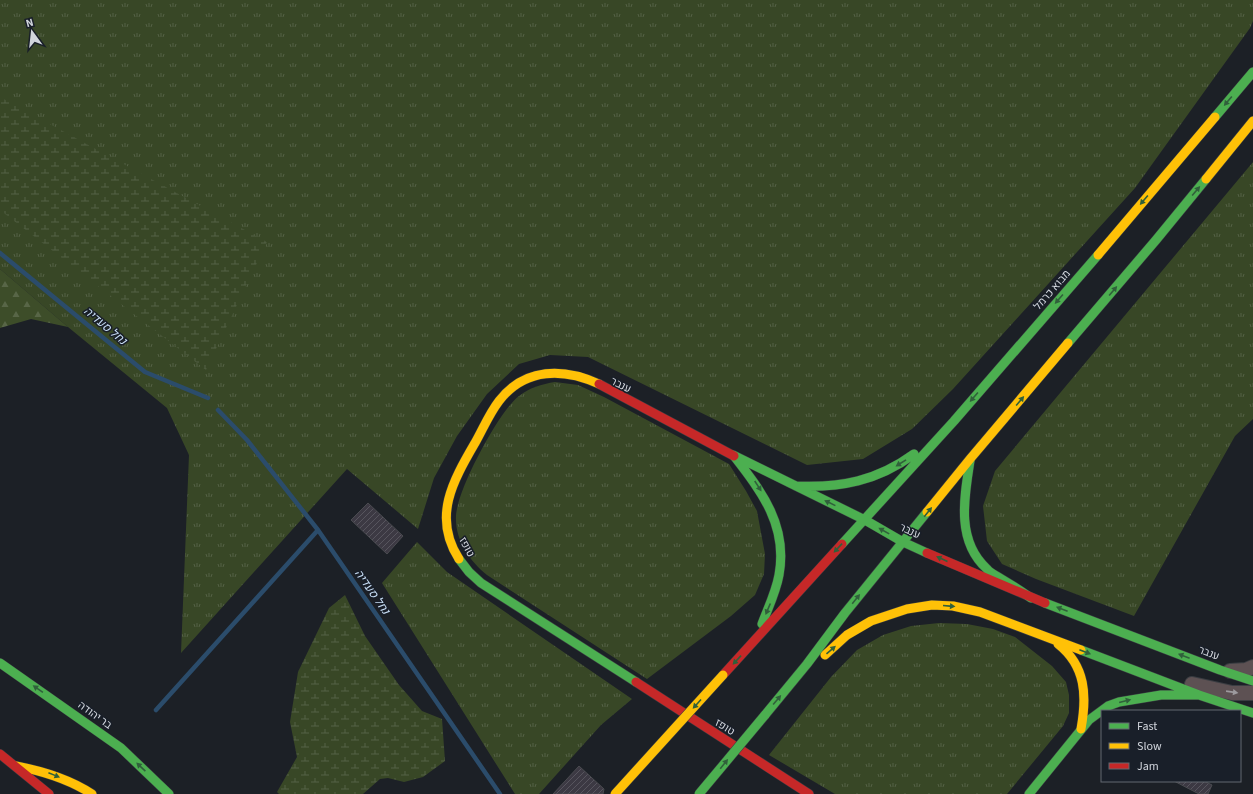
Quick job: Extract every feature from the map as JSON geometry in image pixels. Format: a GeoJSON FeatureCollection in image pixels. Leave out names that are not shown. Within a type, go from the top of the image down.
{"type":"FeatureCollection","features":[{"type":"Feature","properties":{"kind":"main road","name":"מבוא כרמל"},"geometry":{"type":"LineString","coordinates":[[615,794],[752,644],[818,569],[865,520],[934,442],[1080,276],[1253,72]]}},
{"type":"Feature","properties":{"kind":"main road"},"geometry":{"type":"LineString","coordinates":[[699,794],[807,664],[845,612],[970,460],[1161,234],[1253,121]]}},
{"type":"Feature","properties":{"kind":"main road","name":"טופז"},"geometry":{"type":"LineString","coordinates":[[734,456],[581,375],[555,372],[540,374],[513,387],[505,394],[488,417],[453,485],[448,499],[446,528],[450,543],[456,555],[472,576],[481,583],[809,794]]}},
{"type":"Feature","properties":{"kind":"main road"},"geometry":{"type":"LineString","coordinates":[[796,486],[829,486],[870,477],[892,468],[934,442]]}},
{"type":"Feature","properties":{"kind":"main road"},"geometry":{"type":"LineString","coordinates":[[734,456],[754,480],[772,510],[780,537],[780,568],[777,583],[767,612],[752,644]]}},
{"type":"Feature","properties":{"kind":"main road","name":"ענבר"},"geometry":{"type":"LineString","coordinates":[[734,456],[865,520],[903,542],[1031,598],[1220,670],[1253,681]]}},
{"type":"Feature","properties":{"kind":"main road"},"geometry":{"type":"LineString","coordinates":[[970,460],[964,504],[966,534],[969,545],[976,558],[987,570],[1031,598]]}},
{"type":"Feature","properties":{"kind":"main road"},"geometry":{"type":"LineString","coordinates":[[790,684],[851,632],[876,618],[917,607],[931,605],[960,607],[980,612],[1139,673],[1253,713]]}},
{"type":"Feature","properties":{"kind":"main road"},"geometry":{"type":"LineString","coordinates":[[1048,638],[1062,646],[1073,659],[1080,671],[1085,703],[1081,728]]}},
{"type":"Feature","properties":{"kind":"main road","name":"בר יהודה"},"geometry":{"type":"LineString","coordinates":[[0,663],[121,748],[170,794]]}},
{"type":"Feature","properties":{"kind":"main road"},"geometry":{"type":"LineString","coordinates":[[1103,710],[1120,702],[1132,699],[1161,695],[1199,695]]}},
{"type":"Feature","properties":{"kind":"main road"},"geometry":{"type":"LineString","coordinates":[[1029,794],[1081,728],[1101,711]]}},
{"type":"Feature","properties":{"kind":"main road"},"geometry":{"type":"LineString","coordinates":[[0,754],[49,794]]}},
{"type":"Feature","properties":{"kind":"main road"},"geometry":{"type":"LineString","coordinates":[[16,766],[46,772],[68,780],[92,794]]}},
{"type":"Feature","properties":{"kind":"street"},"geometry":{"type":"LineString","coordinates":[[1220,670],[1238,671],[1253,667]]}},
{"type":"Feature","properties":{"kind":"street"},"geometry":{"type":"LineString","coordinates":[[1139,673],[1232,693],[1253,693]]}},
{"type":"Feature","properties":{"kind":"green space"},"geometry":{"type":"Polygon","coordinates":[[[0,0],[1253,0],[1253,21],[1250,28],[1135,188],[953,389],[912,429],[863,459],[807,465],[588,357],[550,355],[519,364],[487,394],[457,436],[434,478],[418,529],[347,469],[181,653],[189,455],[167,408],[0,269],[0,0]]]}},
{"type":"Feature","properties":{"kind":"green space"},"geometry":{"type":"Polygon","coordinates":[[[0,97],[267,242],[206,370],[0,210],[0,97]]]}},
{"type":"Feature","properties":{"kind":"green space"},"geometry":{"type":"Polygon","coordinates":[[[1253,162],[1253,419],[1235,436],[1134,616],[1036,579],[1002,564],[987,541],[983,506],[995,471],[1253,162]]]}},
{"type":"Feature","properties":{"kind":"green space"},"geometry":{"type":"Polygon","coordinates":[[[0,269],[68,327],[31,319],[0,328],[0,269]]]}},
{"type":"Feature","properties":{"kind":"green space"},"geometry":{"type":"Polygon","coordinates":[[[555,382],[578,385],[604,397],[729,464],[757,511],[765,554],[764,574],[755,595],[731,616],[647,679],[487,575],[474,563],[464,549],[458,533],[456,516],[463,488],[480,452],[501,417],[511,404],[523,393],[536,387],[555,382]]]}},
{"type":"Feature","properties":{"kind":"green space"},"geometry":{"type":"Polygon","coordinates":[[[417,542],[447,572],[632,699],[601,725],[539,794],[515,794],[382,583],[417,542]]]}},
{"type":"Feature","properties":{"kind":"green space"},"geometry":{"type":"Polygon","coordinates":[[[345,595],[365,636],[399,685],[422,711],[442,719],[445,761],[423,777],[404,782],[388,778],[380,779],[363,794],[279,794],[277,792],[297,757],[290,722],[298,672],[329,608],[345,595]]]}},
{"type":"Feature","properties":{"kind":"green space"},"geometry":{"type":"Polygon","coordinates":[[[939,623],[967,624],[993,629],[1015,637],[1052,666],[1066,682],[1069,695],[1069,713],[1063,726],[1007,794],[835,794],[769,755],[831,677],[857,650],[883,635],[911,626],[939,623]]]}},
{"type":"Feature","properties":{"kind":"building"},"geometry":{"type":"Polygon","coordinates":[[[368,503],[403,536],[387,554],[351,520],[368,503]]]}},
{"type":"Feature","properties":{"kind":"building"},"geometry":{"type":"Polygon","coordinates":[[[579,766],[604,789],[603,794],[553,794],[579,766]]]}},
{"type":"Feature","properties":{"kind":"building"},"geometry":{"type":"Polygon","coordinates":[[[1176,782],[1206,782],[1212,785],[1208,794],[1199,794],[1176,782]]]}},
{"type":"Feature","properties":{"kind":"waterway","name":"נחל סעדיה"},"geometry":{"type":"LineString","coordinates":[[0,253],[145,372],[208,398]]}},
{"type":"Feature","properties":{"kind":"waterway","name":"נחל סעדיה"},"geometry":{"type":"LineString","coordinates":[[218,410],[247,440],[318,530],[500,794]]}},
{"type":"Feature","properties":{"kind":"waterway"},"geometry":{"type":"LineString","coordinates":[[156,710],[318,530]]}},
{"type":"Feature","properties":{"kind":"traffic: fast"},"geometry":{"type":"LineString","coordinates":[[1215,117],[1253,72]]}},
{"type":"Feature","properties":{"kind":"traffic: fast"},"geometry":{"type":"LineString","coordinates":[[1068,343],[1206,179]]}},
{"type":"Feature","properties":{"kind":"traffic: fast"},"geometry":{"type":"LineString","coordinates":[[842,544],[954,421],[1098,255]]}},
{"type":"Feature","properties":{"kind":"traffic: fast"},"geometry":{"type":"LineString","coordinates":[[796,486],[828,486],[858,481],[886,471],[914,454]]}},
{"type":"Feature","properties":{"kind":"traffic: fast"},"geometry":{"type":"LineString","coordinates":[[733,455],[865,520],[903,542],[927,553]]}},
{"type":"Feature","properties":{"kind":"traffic: fast"},"geometry":{"type":"LineString","coordinates":[[734,456],[763,497],[776,525],[780,541],[781,557],[778,581],[762,624]]}},
{"type":"Feature","properties":{"kind":"traffic: fast"},"geometry":{"type":"LineString","coordinates":[[970,461],[965,504],[966,532],[970,546],[977,558],[990,572],[1031,598]]}},
{"type":"Feature","properties":{"kind":"traffic: fast"},"geometry":{"type":"LineString","coordinates":[[765,715],[927,512]]}},
{"type":"Feature","properties":{"kind":"traffic: fast"},"geometry":{"type":"LineString","coordinates":[[459,559],[469,572],[481,583],[636,682]]}},
{"type":"Feature","properties":{"kind":"traffic: fast"},"geometry":{"type":"LineString","coordinates":[[1045,603],[1220,670],[1253,681]]}},
{"type":"Feature","properties":{"kind":"traffic: fast"},"geometry":{"type":"LineString","coordinates":[[1081,650],[1199,695]]}},
{"type":"Feature","properties":{"kind":"traffic: fast"},"geometry":{"type":"LineString","coordinates":[[0,663],[121,748],[169,794]]}},
{"type":"Feature","properties":{"kind":"traffic: fast"},"geometry":{"type":"LineString","coordinates":[[1103,710],[1108,706],[1119,702],[1161,695],[1199,695],[1253,713]]}},
{"type":"Feature","properties":{"kind":"traffic: fast"},"geometry":{"type":"LineString","coordinates":[[1029,794],[1089,720],[1101,711]]}},
{"type":"Feature","properties":{"kind":"traffic: fast"},"geometry":{"type":"LineString","coordinates":[[699,794],[765,715]]}},
{"type":"Feature","properties":{"kind":"traffic: slow"},"geometry":{"type":"LineString","coordinates":[[1098,255],[1215,117]]}},
{"type":"Feature","properties":{"kind":"traffic: slow"},"geometry":{"type":"LineString","coordinates":[[1206,179],[1253,121]]}},
{"type":"Feature","properties":{"kind":"traffic: slow"},"geometry":{"type":"LineString","coordinates":[[927,512],[1068,343]]}},
{"type":"Feature","properties":{"kind":"traffic: slow"},"geometry":{"type":"LineString","coordinates":[[459,559],[451,544],[447,528],[446,514],[449,500],[459,471],[495,406],[509,390],[533,376],[559,373],[572,375],[599,384]]}},
{"type":"Feature","properties":{"kind":"traffic: slow"},"geometry":{"type":"LineString","coordinates":[[825,655],[847,635],[871,621],[907,609],[932,605],[953,606],[980,612],[1081,650]]}},
{"type":"Feature","properties":{"kind":"traffic: slow"},"geometry":{"type":"LineString","coordinates":[[1058,644],[1074,662],[1082,682],[1084,705],[1081,729]]}},
{"type":"Feature","properties":{"kind":"traffic: slow"},"geometry":{"type":"LineString","coordinates":[[615,794],[723,675]]}},
{"type":"Feature","properties":{"kind":"traffic: slow"},"geometry":{"type":"LineString","coordinates":[[16,766],[56,776],[92,794]]}},
{"type":"Feature","properties":{"kind":"traffic: jam"},"geometry":{"type":"LineString","coordinates":[[599,384],[734,456]]}},
{"type":"Feature","properties":{"kind":"traffic: jam"},"geometry":{"type":"LineString","coordinates":[[723,675],[842,544]]}},
{"type":"Feature","properties":{"kind":"traffic: jam"},"geometry":{"type":"LineString","coordinates":[[927,553],[1045,603]]}},
{"type":"Feature","properties":{"kind":"traffic: jam"},"geometry":{"type":"LineString","coordinates":[[636,682],[809,794]]}},
{"type":"Feature","properties":{"kind":"traffic: jam"},"geometry":{"type":"LineString","coordinates":[[0,754],[49,794]]}}]}
